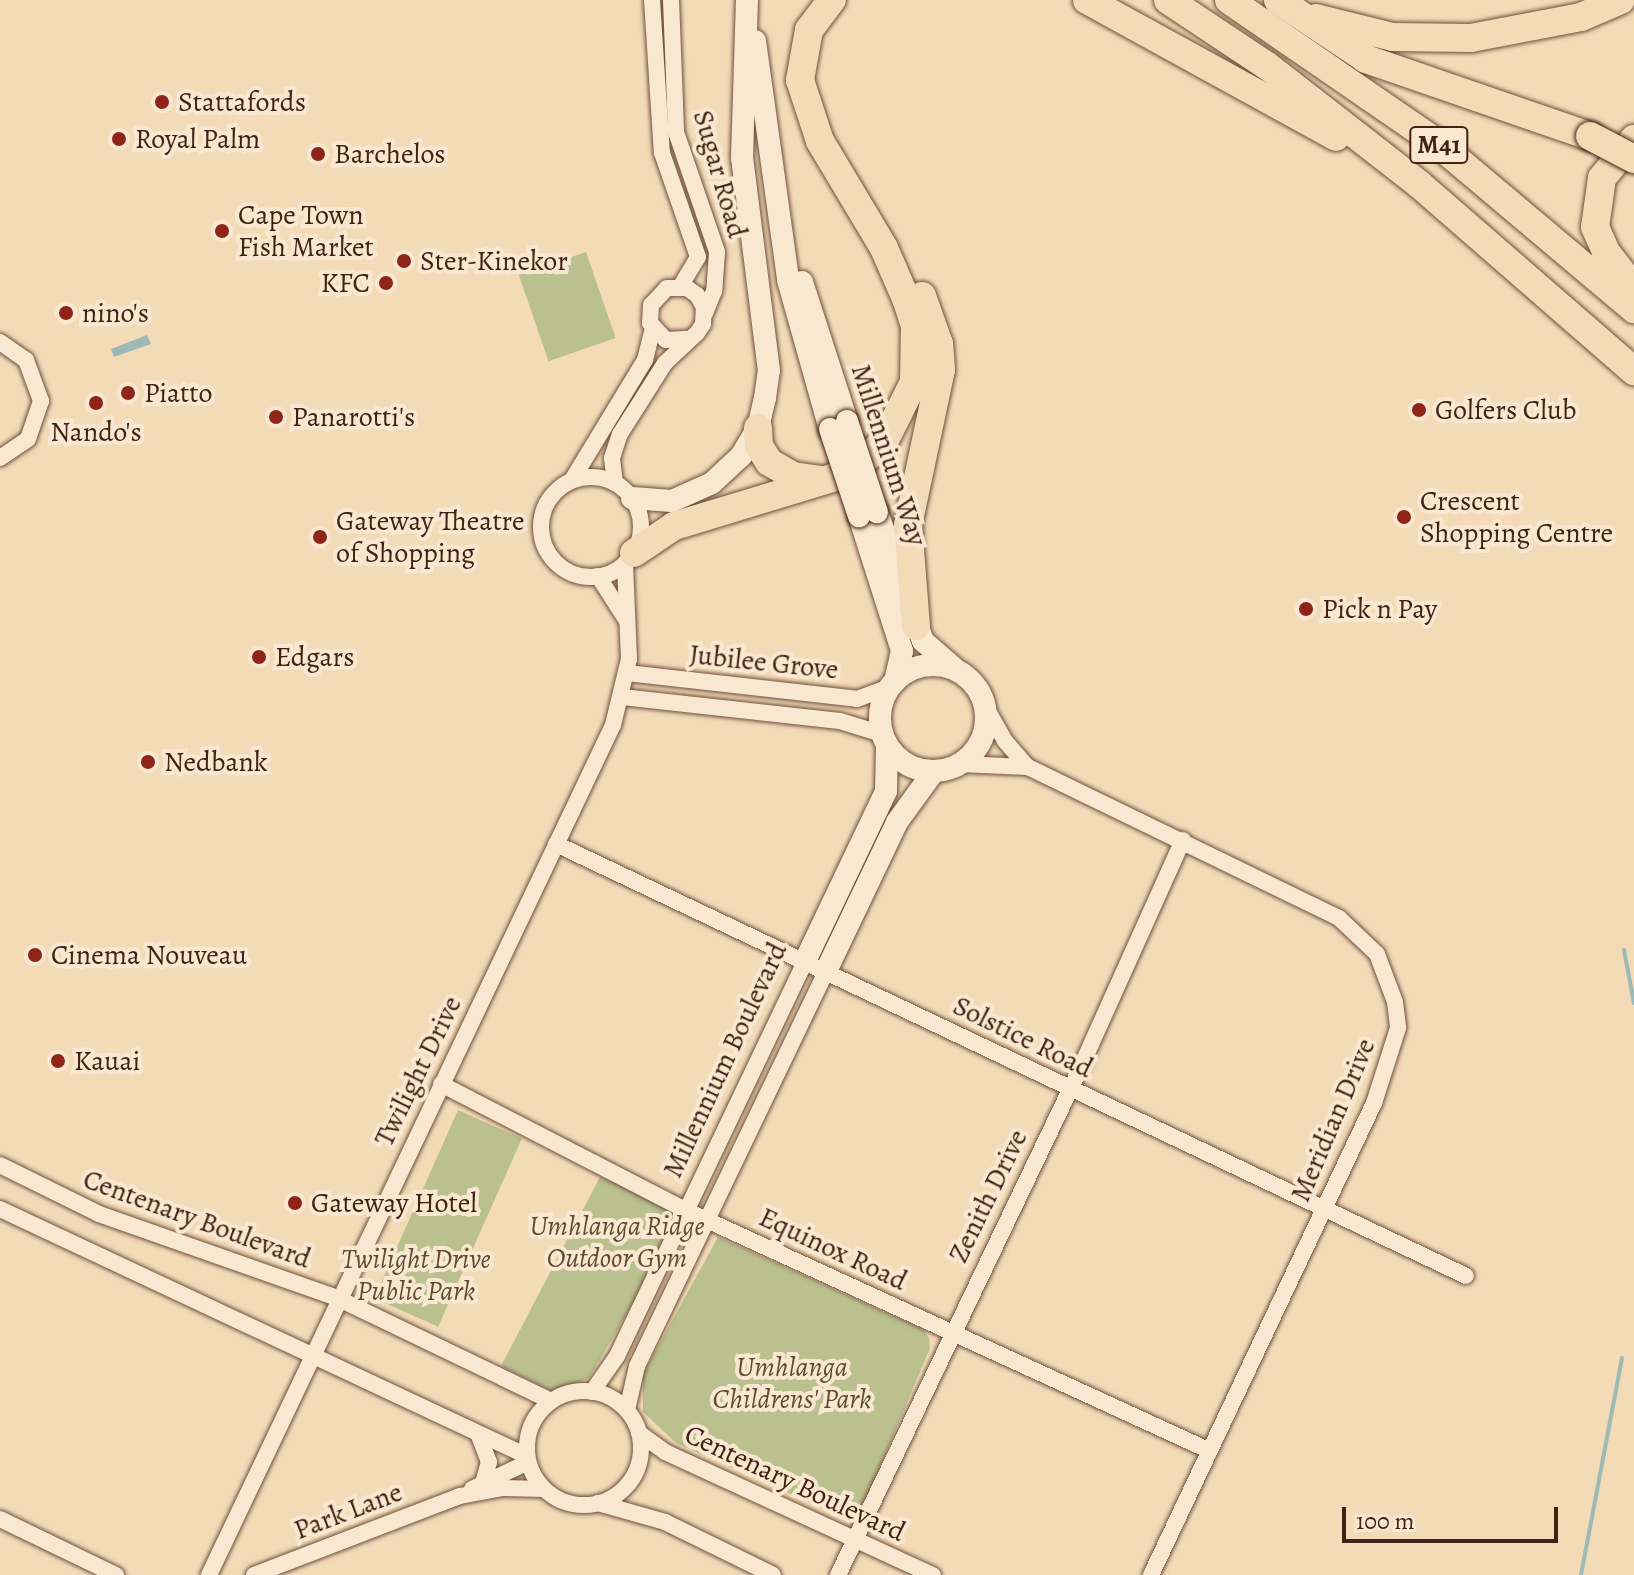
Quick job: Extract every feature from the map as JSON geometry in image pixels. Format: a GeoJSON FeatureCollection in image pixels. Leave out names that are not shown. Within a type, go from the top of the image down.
{"type":"FeatureCollection","features":[{"type":"Feature","properties":{"kind":"highway"},"geometry":{"type":"LineString","coordinates":[[832,0],[809,30],[800,80],[820,141],[884,248],[928,305],[939,344],[938,395],[908,525],[916,626]]}},
{"type":"Feature","properties":{"kind":"highway"},"geometry":{"type":"LineString","coordinates":[[1087,0],[1420,185]]}},
{"type":"Feature","properties":{"kind":"highway","name":"M41"},"geometry":{"type":"LineString","coordinates":[[1168,0],[1266,65],[1420,185],[1634,371]]}},
{"type":"Feature","properties":{"kind":"highway","name":"M41"},"geometry":{"type":"LineString","coordinates":[[1229,0],[1437,143],[1634,309]]}},
{"type":"Feature","properties":{"kind":"highway"},"geometry":{"type":"LineString","coordinates":[[1286,5],[1364,31],[1424,39],[1520,31],[1581,17],[1621,0]]}},
{"type":"Feature","properties":{"kind":"highway"},"geometry":{"type":"LineString","coordinates":[[1286,5],[1366,59],[1590,136],[1634,159]]}},
{"type":"Feature","properties":{"kind":"highway"},"geometry":{"type":"LineString","coordinates":[[1634,139],[1615,156],[1602,178],[1595,227],[1606,252],[1634,288]]}},
{"type":"Feature","properties":{"kind":"highway"},"geometry":{"type":"LineString","coordinates":[[630,558],[674,526],[832,478],[860,464],[884,442],[914,382],[915,326],[884,248]]}},
{"type":"Feature","properties":{"kind":"highway"},"geometry":{"type":"LineString","coordinates":[[1604,348],[1634,378]]}},
{"type":"Feature","properties":{"kind":"highway"},"geometry":{"type":"LineString","coordinates":[[758,428],[761,451],[775,467],[804,479],[832,478]]}},
{"type":"Feature","properties":{"kind":"street","name":"Sugar Road"},"geometry":{"type":"LineString","coordinates":[[652,0],[662,153],[698,257],[680,287]]}},
{"type":"Feature","properties":{"kind":"street","name":"Sugar Road"},"geometry":{"type":"LineString","coordinates":[[671,0],[676,132],[717,252],[714,291],[705,313]]}},
{"type":"Feature","properties":{"kind":"street"},"geometry":{"type":"LineString","coordinates":[[572,480],[594,477],[624,491],[663,502],[703,488],[741,456],[758,428],[769,371],[742,158],[750,0]]}},
{"type":"Feature","properties":{"kind":"street","name":"Millennium Way"},"geometry":{"type":"LineString","coordinates":[[750,0],[766,141],[784,241],[838,425],[868,514],[916,626],[930,649],[959,672]]}},
{"type":"Feature","properties":{"kind":"street"},"geometry":{"type":"LineString","coordinates":[[680,287],[697,295],[705,313],[700,329],[665,363],[616,441],[612,458],[641,524],[630,558],[598,576],[564,569],[542,539],[547,502],[572,480],[631,387],[649,351],[653,329],[649,310],[653,299],[667,288],[680,287]]}},
{"type":"Feature","properties":{"kind":"street"},"geometry":{"type":"LineString","coordinates":[[653,329],[671,342],[688,339]]}},
{"type":"Feature","properties":{"kind":"street"},"geometry":{"type":"LineString","coordinates":[[0,342],[26,360],[41,401],[28,439],[0,458]]}},
{"type":"Feature","properties":{"kind":"street","name":"Millennium Way"},"geometry":{"type":"LineString","coordinates":[[868,514],[902,651],[894,684]]}},
{"type":"Feature","properties":{"kind":"street","name":"Twilight Drive"},"geometry":{"type":"LineString","coordinates":[[209,1575],[337,1298],[556,844],[622,697],[627,673],[630,558]]}},
{"type":"Feature","properties":{"kind":"street"},"geometry":{"type":"LineString","coordinates":[[598,576],[629,626]]}},
{"type":"Feature","properties":{"kind":"street"},"geometry":{"type":"LineString","coordinates":[[884,740],[910,766],[934,771],[959,764],[981,740],[984,704],[959,672],[930,666],[894,684]]}},
{"type":"Feature","properties":{"kind":"street","name":"Jubilee Grove"},"geometry":{"type":"LineString","coordinates":[[627,673],[857,699],[894,684]]}},
{"type":"Feature","properties":{"kind":"street","name":"Millennium Boulevard"},"geometry":{"type":"LineString","coordinates":[[592,1392],[617,1356],[886,791],[881,704],[894,684]]}},
{"type":"Feature","properties":{"kind":"street","name":"Jubilee Grove"},"geometry":{"type":"LineString","coordinates":[[622,697],[858,723],[884,740]]}},
{"type":"Feature","properties":{"kind":"street","name":"Meridian Drive"},"geometry":{"type":"LineString","coordinates":[[984,704],[1005,741],[1028,767]]}},
{"type":"Feature","properties":{"kind":"street","name":"Meridian Drive"},"geometry":{"type":"LineString","coordinates":[[959,764],[1028,767],[1183,840],[1339,918],[1361,934],[1386,973],[1398,1028],[1391,1063],[1151,1575]]}},
{"type":"Feature","properties":{"kind":"street","name":"Millennium Boulevard"},"geometry":{"type":"LineString","coordinates":[[627,1410],[637,1366],[897,822],[934,771]]}},
{"type":"Feature","properties":{"kind":"street","name":"Zenith Drive"},"geometry":{"type":"LineString","coordinates":[[838,1575],[857,1540],[951,1332],[1070,1090],[1183,840]]}},
{"type":"Feature","properties":{"kind":"street","name":"Solstice Road"},"geometry":{"type":"LineString","coordinates":[[556,844],[806,959],[1070,1090],[1466,1276]]}},
{"type":"Feature","properties":{"kind":"street","name":"Equinox Road"},"geometry":{"type":"LineString","coordinates":[[441,1084],[687,1211],[1208,1450]]}},
{"type":"Feature","properties":{"kind":"street","name":"Centenary Boulevard"},"geometry":{"type":"LineString","coordinates":[[0,1165],[99,1214],[337,1298],[551,1401]]}},
{"type":"Feature","properties":{"kind":"street"},"geometry":{"type":"LineString","coordinates":[[0,1209],[528,1459]]}},
{"type":"Feature","properties":{"kind":"street"},"geometry":{"type":"LineString","coordinates":[[598,1503],[628,1484],[637,1468],[639,1433],[627,1410],[592,1392],[551,1401],[531,1426],[528,1459],[544,1489],[560,1500],[598,1503],[665,1522],[773,1575]]}},
{"type":"Feature","properties":{"kind":"street","name":"Centenary Boulevard"},"geometry":{"type":"LineString","coordinates":[[639,1433],[665,1452],[933,1575]]}},
{"type":"Feature","properties":{"kind":"street"},"geometry":{"type":"LineString","coordinates":[[479,1436],[489,1462],[483,1483]]}},
{"type":"Feature","properties":{"kind":"street","name":"Park Lane"},"geometry":{"type":"LineString","coordinates":[[254,1575],[460,1496],[528,1459]]}},
{"type":"Feature","properties":{"kind":"street","name":"Park Lane"},"geometry":{"type":"LineString","coordinates":[[460,1496],[503,1488],[544,1489]]}},
{"type":"Feature","properties":{"kind":"street"},"geometry":{"type":"LineString","coordinates":[[0,1519],[116,1575]]}},
{"type":"Feature","properties":{"kind":"green space"},"geometry":{"type":"Polygon","coordinates":[[[586,252],[616,338],[548,361],[519,275],[586,252]]]}},
{"type":"Feature","properties":{"kind":"green space","name":"Twilight Drive Public Park"},"geometry":{"type":"Polygon","coordinates":[[[458,1110],[522,1138],[438,1327],[374,1298],[458,1110]]]}},
{"type":"Feature","properties":{"kind":"green space","name":"Umhlanga Ridge Outdoor Gym"},"geometry":{"type":"Polygon","coordinates":[[[600,1177],[687,1211],[589,1378],[554,1392],[501,1366],[600,1177]]]}},
{"type":"Feature","properties":{"kind":"green space","name":"Umhlanga Childrens' Park"},"geometry":{"type":"Polygon","coordinates":[[[718,1237],[924,1330],[929,1338],[930,1348],[866,1500],[857,1510],[846,1515],[829,1511],[676,1443],[643,1412],[643,1374],[718,1237]]]}},
{"type":"Feature","properties":{"kind":"water"},"geometry":{"type":"Polygon","coordinates":[[[147,335],[151,344],[114,357],[111,349],[147,335]]]}},
{"type":"Feature","properties":{"kind":"waterway"},"geometry":{"type":"LineString","coordinates":[[1624,950],[1634,1003]]}},
{"type":"Feature","properties":{"kind":"waterway"},"geometry":{"type":"LineString","coordinates":[[1581,1575],[1622,1358]]}},
{"type":"Feature","properties":{"kind":"place","name":"Stattafords"},"geometry":{"type":"Point","coordinates":[162,102]}},
{"type":"Feature","properties":{"kind":"place","name":"Royal Palm"},"geometry":{"type":"Point","coordinates":[119,139]}},
{"type":"Feature","properties":{"kind":"place","name":"Barchelos"},"geometry":{"type":"Point","coordinates":[318,154]}},
{"type":"Feature","properties":{"kind":"place","name":"Cape Town Fish Market"},"geometry":{"type":"Point","coordinates":[222,231]}},
{"type":"Feature","properties":{"kind":"place","name":"Ster-Kinekor"},"geometry":{"type":"Point","coordinates":[404,261]}},
{"type":"Feature","properties":{"kind":"place","name":"KFC"},"geometry":{"type":"Point","coordinates":[386,283]}},
{"type":"Feature","properties":{"kind":"place","name":"nino's"},"geometry":{"type":"Point","coordinates":[66,313]}},
{"type":"Feature","properties":{"kind":"place","name":"Piatto"},"geometry":{"type":"Point","coordinates":[128,393]}},
{"type":"Feature","properties":{"kind":"place","name":"Nando's"},"geometry":{"type":"Point","coordinates":[96,403]}},
{"type":"Feature","properties":{"kind":"place","name":"Golfers Club"},"geometry":{"type":"Point","coordinates":[1419,410]}},
{"type":"Feature","properties":{"kind":"place","name":"Panarotti's"},"geometry":{"type":"Point","coordinates":[276,417]}},
{"type":"Feature","properties":{"kind":"place","name":"Crescent Shopping Centre"},"geometry":{"type":"Point","coordinates":[1404,517]}},
{"type":"Feature","properties":{"kind":"place","name":"Gateway Theatre of Shopping"},"geometry":{"type":"Point","coordinates":[320,537]}},
{"type":"Feature","properties":{"kind":"place","name":"Pick n Pay"},"geometry":{"type":"Point","coordinates":[1306,609]}},
{"type":"Feature","properties":{"kind":"place","name":"Edgars"},"geometry":{"type":"Point","coordinates":[259,657]}},
{"type":"Feature","properties":{"kind":"place","name":"Nedbank"},"geometry":{"type":"Point","coordinates":[148,762]}},
{"type":"Feature","properties":{"kind":"place","name":"Cinema Nouveau"},"geometry":{"type":"Point","coordinates":[35,955]}},
{"type":"Feature","properties":{"kind":"place","name":"Kauai"},"geometry":{"type":"Point","coordinates":[58,1061]}},
{"type":"Feature","properties":{"kind":"place","name":"Gateway Hotel"},"geometry":{"type":"Point","coordinates":[295,1203]}}]}
